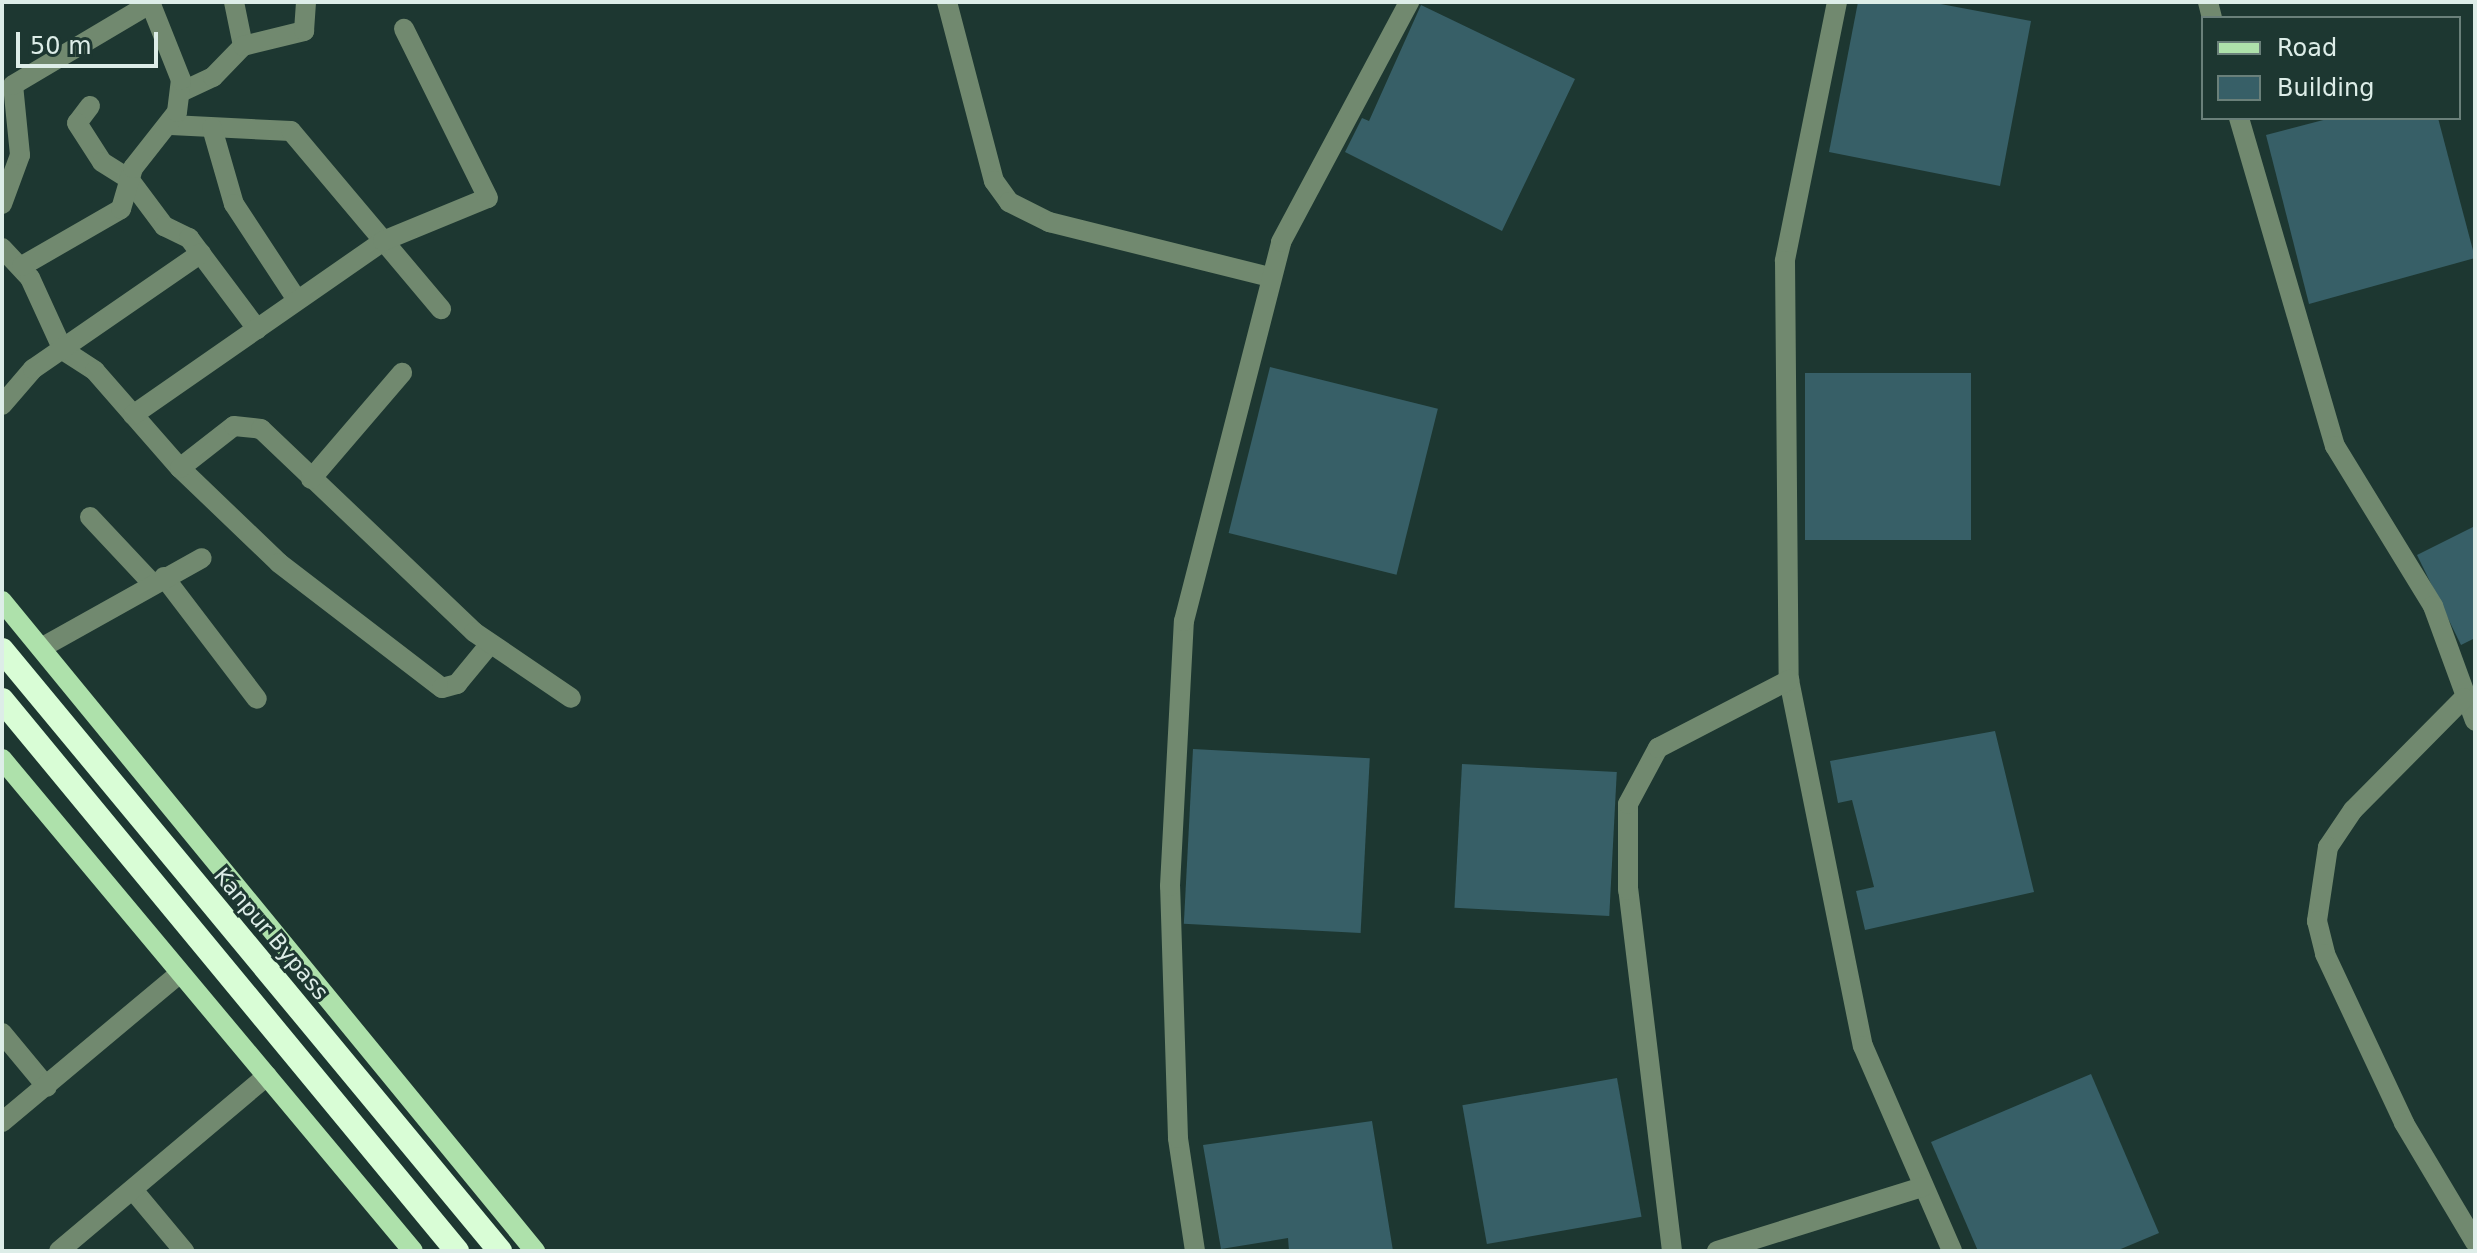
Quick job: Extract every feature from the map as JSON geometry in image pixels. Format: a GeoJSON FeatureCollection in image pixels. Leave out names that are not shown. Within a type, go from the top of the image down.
{"type":"FeatureCollection","features":[{"type":"Feature","properties":{"kind":"highway","name":"Kanpur Bypass"},"geometry":{"type":"LineString","coordinates":[[2,650],[500,1251]]}},
{"type":"Feature","properties":{"kind":"highway"},"geometry":{"type":"LineString","coordinates":[[2,700],[457,1251]]}},
{"type":"Feature","properties":{"kind":"main road"},"geometry":{"type":"LineString","coordinates":[[2,601],[535,1251]]}},
{"type":"Feature","properties":{"kind":"main road"},"geometry":{"type":"LineString","coordinates":[[2,759],[413,1251]]}},
{"type":"Feature","properties":{"kind":"street"},"geometry":{"type":"LineString","coordinates":[[234,2],[243,46]]}},
{"type":"Feature","properties":{"kind":"street"},"geometry":{"type":"LineString","coordinates":[[183,91],[213,77],[243,46],[304,31],[306,2]]}},
{"type":"Feature","properties":{"kind":"street"},"geometry":{"type":"LineString","coordinates":[[947,2],[994,181],[1009,202],[1049,222],[1269,277]]}},
{"type":"Feature","properties":{"kind":"street"},"geometry":{"type":"LineString","coordinates":[[1195,1251],[1178,1138],[1173,752],[1184,621],[1269,277],[1326,152],[1409,2]]}},
{"type":"Feature","properties":{"kind":"street"},"geometry":{"type":"LineString","coordinates":[[1837,2],[1785,261],[1789,680],[1855,1018],[1922,1187],[1952,1251]]}},
{"type":"Feature","properties":{"kind":"street"},"geometry":{"type":"LineString","coordinates":[[2,204],[20,155],[13,85],[150,3],[183,91],[171,125],[129,179],[126,202],[114,215],[22,266]]}},
{"type":"Feature","properties":{"kind":"street"},"geometry":{"type":"LineString","coordinates":[[133,415],[383,241],[488,198],[404,29]]}},
{"type":"Feature","properties":{"kind":"street"},"geometry":{"type":"LineString","coordinates":[[90,106],[77,123],[102,162],[129,179],[164,226],[184,234],[257,329]]}},
{"type":"Feature","properties":{"kind":"street"},"geometry":{"type":"LineString","coordinates":[[2240,120],[2335,446],[2433,606],[2464,698],[2475,721]]}},
{"type":"Feature","properties":{"kind":"street"},"geometry":{"type":"LineString","coordinates":[[171,125],[291,131],[441,309]]}},
{"type":"Feature","properties":{"kind":"street"},"geometry":{"type":"LineString","coordinates":[[212,128],[234,204],[297,300]]}},
{"type":"Feature","properties":{"kind":"street"},"geometry":{"type":"LineString","coordinates":[[2,248],[22,266],[63,350],[95,371],[180,468],[279,563],[433,683],[457,684],[490,644]]}},
{"type":"Feature","properties":{"kind":"street"},"geometry":{"type":"LineString","coordinates":[[6,398],[25,376],[201,253]]}},
{"type":"Feature","properties":{"kind":"street"},"geometry":{"type":"LineString","coordinates":[[311,479],[402,373]]}},
{"type":"Feature","properties":{"kind":"street"},"geometry":{"type":"LineString","coordinates":[[180,468],[244,423],[261,429],[490,644],[571,698]]}},
{"type":"Feature","properties":{"kind":"street"},"geometry":{"type":"LineString","coordinates":[[90,517],[158,580],[257,699]]}},
{"type":"Feature","properties":{"kind":"street"},"geometry":{"type":"LineString","coordinates":[[41,648],[202,558]]}},
{"type":"Feature","properties":{"kind":"street"},"geometry":{"type":"LineString","coordinates":[[1672,1251],[1628,890],[1628,804],[1658,748],[1789,680]]}},
{"type":"Feature","properties":{"kind":"street"},"geometry":{"type":"LineString","coordinates":[[2464,698],[2353,810],[2328,847],[2317,921],[2325,954],[2404,1123],[2475,1242]]}},
{"type":"Feature","properties":{"kind":"street"},"geometry":{"type":"LineString","coordinates":[[2,1122],[179,974]]}},
{"type":"Feature","properties":{"kind":"street"},"geometry":{"type":"LineString","coordinates":[[2,1033],[47,1087]]}},
{"type":"Feature","properties":{"kind":"street"},"geometry":{"type":"LineString","coordinates":[[59,1251],[267,1076]]}},
{"type":"Feature","properties":{"kind":"street"},"geometry":{"type":"LineString","coordinates":[[1717,1251],[1922,1187]]}},
{"type":"Feature","properties":{"kind":"street"},"geometry":{"type":"LineString","coordinates":[[133,1190],[184,1251]]}},
{"type":"Feature","properties":{"kind":"building"},"geometry":{"type":"Polygon","coordinates":[[[1858,2],[1930,2],[2031,21],[2000,186],[1829,152],[1858,2]]]}},
{"type":"Feature","properties":{"kind":"building"},"geometry":{"type":"Polygon","coordinates":[[[1421,5],[1575,79],[1502,231],[1345,152],[1362,118],[1369,121],[1421,5]]]}},
{"type":"Feature","properties":{"kind":"building"},"geometry":{"type":"Polygon","coordinates":[[[2323,120],[2439,120],[2475,258],[2309,304],[2266,135],[2323,120]]]}},
{"type":"Feature","properties":{"kind":"building"},"geometry":{"type":"Polygon","coordinates":[[[1270,367],[1438,409],[1396,575],[1229,533],[1270,367]]]}},
{"type":"Feature","properties":{"kind":"building"},"geometry":{"type":"Polygon","coordinates":[[[1805,373],[1971,373],[1971,540],[1805,540],[1805,373]]]}},
{"type":"Feature","properties":{"kind":"building"},"geometry":{"type":"Polygon","coordinates":[[[2475,526],[2475,638],[2461,645],[2417,555],[2475,526]]]}},
{"type":"Feature","properties":{"kind":"building"},"geometry":{"type":"Polygon","coordinates":[[[1995,731],[2034,892],[1865,930],[1856,891],[1874,887],[1852,800],[1838,803],[1830,761],[1995,731]]]}},
{"type":"Feature","properties":{"kind":"building"},"geometry":{"type":"Polygon","coordinates":[[[1193,749],[1370,758],[1361,933],[1184,924],[1193,749]]]}},
{"type":"Feature","properties":{"kind":"building"},"geometry":{"type":"Polygon","coordinates":[[[1462,764],[1617,772],[1609,916],[1454,908],[1462,764]]]}},
{"type":"Feature","properties":{"kind":"building"},"geometry":{"type":"Polygon","coordinates":[[[2091,1074],[2159,1233],[2116,1251],[1978,1251],[1931,1142],[2091,1074]]]}},
{"type":"Feature","properties":{"kind":"building"},"geometry":{"type":"Polygon","coordinates":[[[1617,1078],[1641,1217],[1487,1244],[1462,1105],[1617,1078]]]}},
{"type":"Feature","properties":{"kind":"building"},"geometry":{"type":"Polygon","coordinates":[[[1372,1121],[1393,1251],[1289,1251],[1288,1238],[1221,1249],[1203,1145],[1372,1121]]]}}]}
